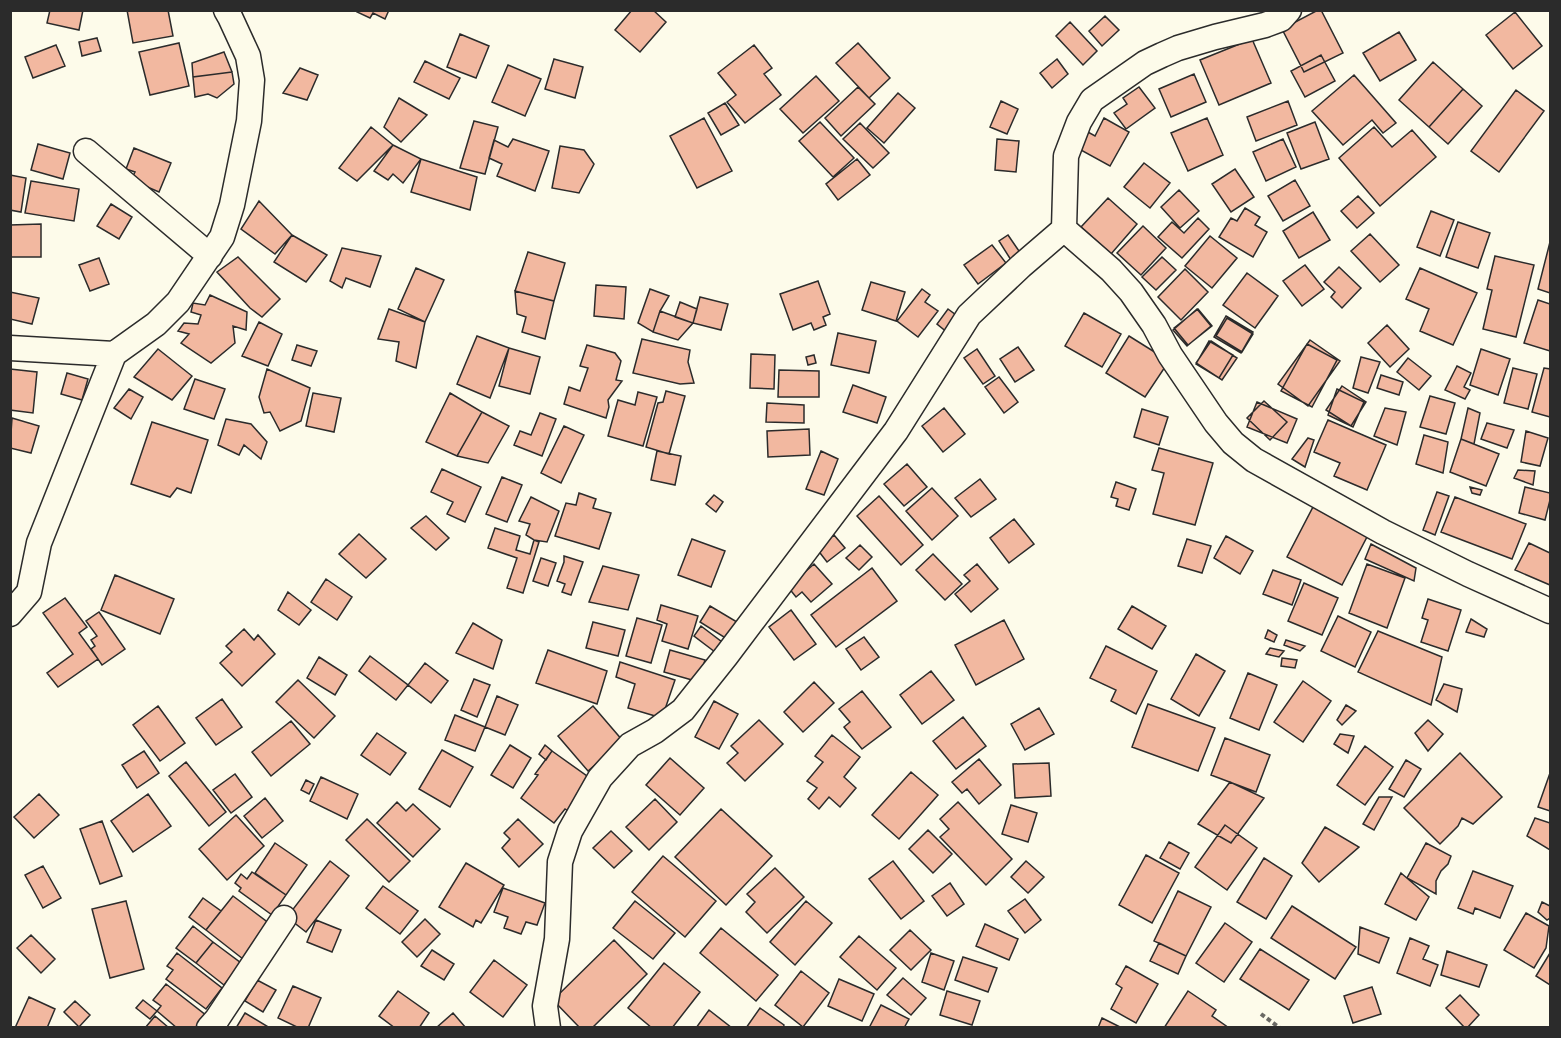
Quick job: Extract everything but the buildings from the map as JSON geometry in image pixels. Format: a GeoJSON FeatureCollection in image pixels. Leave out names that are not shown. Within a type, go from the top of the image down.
{"type":"FeatureCollection","features":[{"type":"Feature","properties":{"kind":"street"},"geometry":{"type":"LineString","coordinates":[[10,614],[29,592],[39,543],[114,354],[156,324],[178,302],[222,237],[232,205],[249,121],[252,80],[248,56],[226,10]]}},
{"type":"Feature","properties":{"kind":"street"},"geometry":{"type":"LineString","coordinates":[[548,1028],[545,1006],[557,939],[560,862],[570,831],[600,778],[630,745],[655,731],[683,710],[896,431],[969,315],[1064,229],[1066,156],[1078,122],[1092,100],[1145,63],[1162,55],[1215,37],[1265,25],[1281,19],[1289,10]]}},
{"type":"Feature","properties":{"kind":"street"},"geometry":{"type":"LineString","coordinates":[[86,151],[210,256]]}},
{"type":"Feature","properties":{"kind":"street"},"geometry":{"type":"LineString","coordinates":[[1064,229],[1111,270],[1131,292],[1216,423],[1254,460],[1383,532],[1468,574],[1551,611]]}},
{"type":"Feature","properties":{"kind":"street"},"geometry":{"type":"LineString","coordinates":[[10,348],[114,354]]}},
{"type":"Feature","properties":{"kind":"street"},"geometry":{"type":"LineString","coordinates":[[209,1028],[284,918]]}},
{"type":"Feature","properties":{"kind":"path"},"geometry":{"type":"LineString","coordinates":[[1261,1014],[1280,1028]]}}]}
